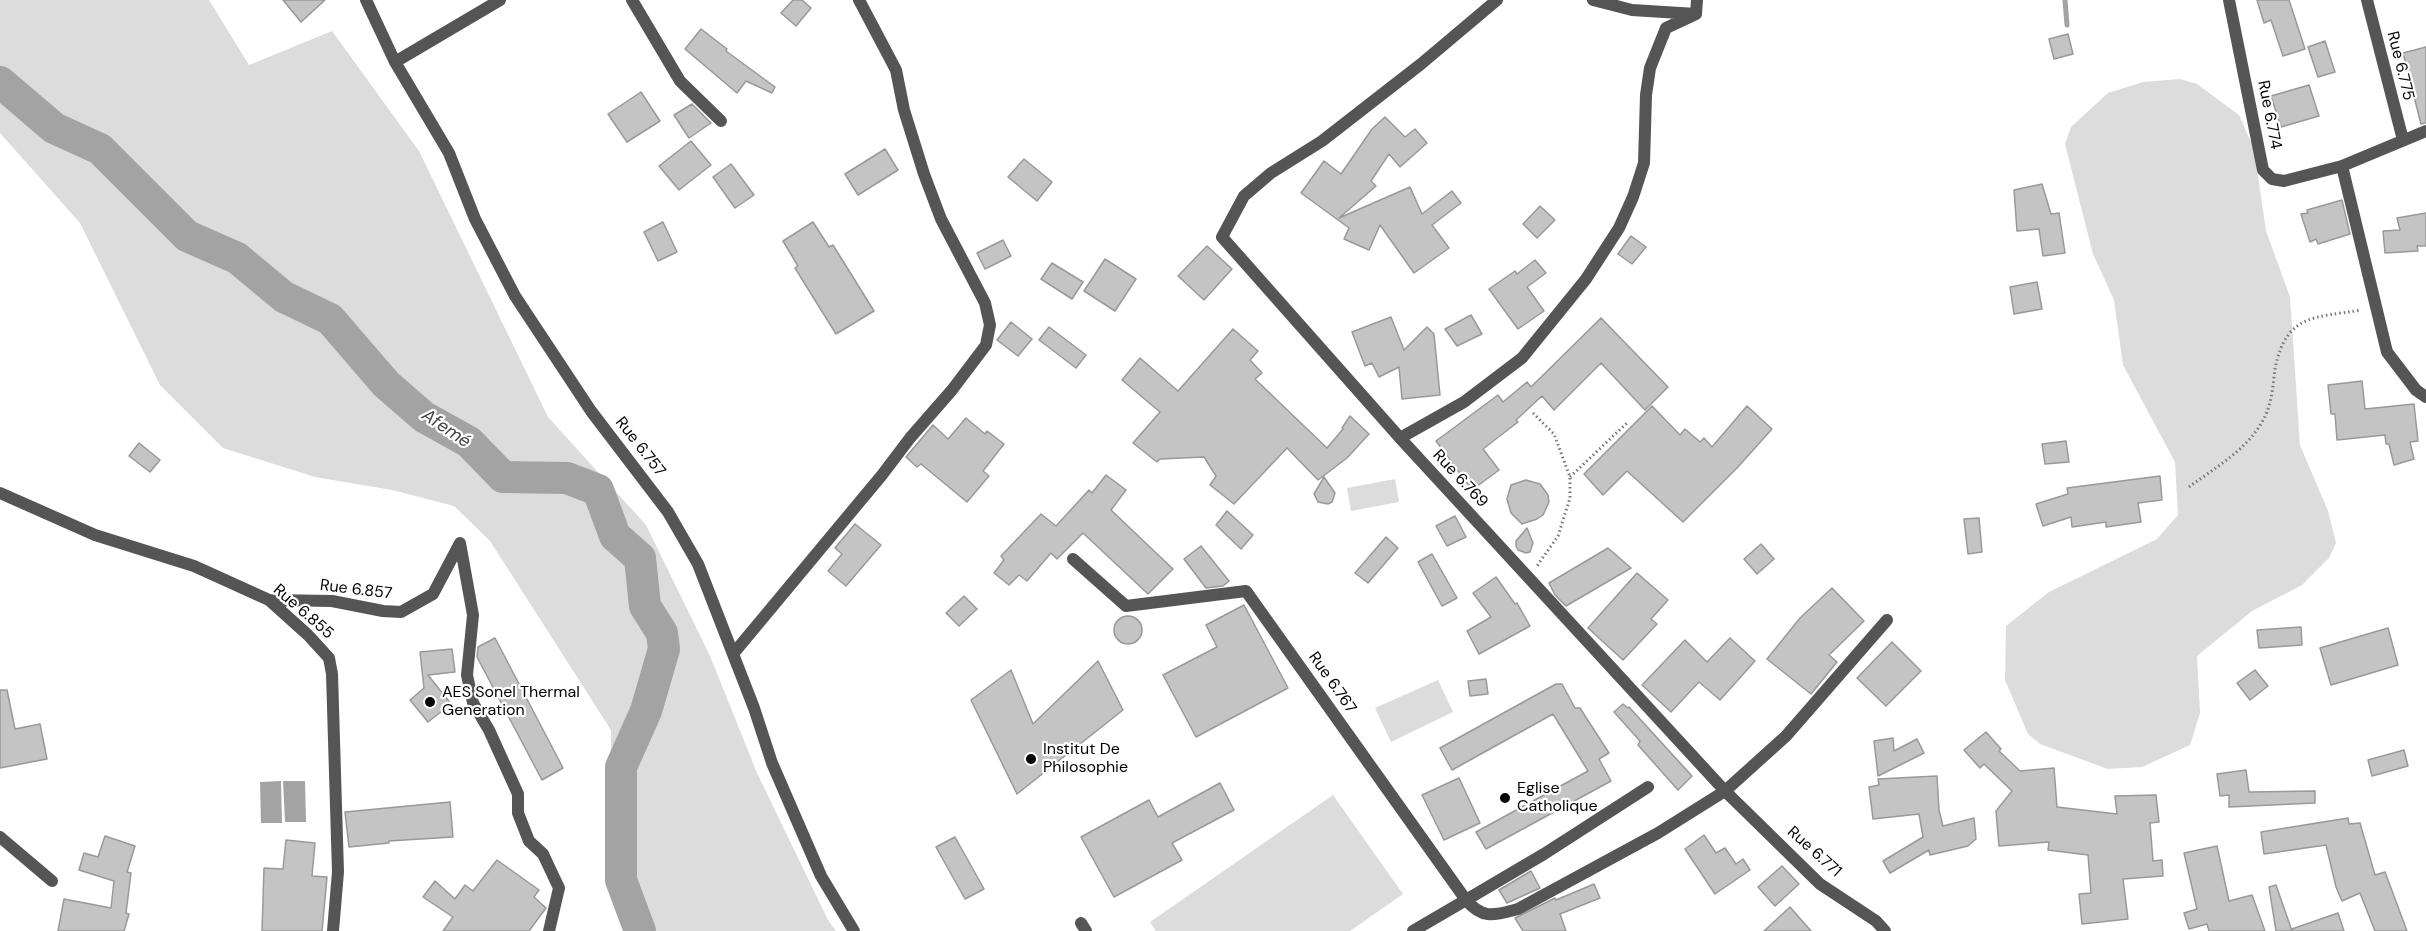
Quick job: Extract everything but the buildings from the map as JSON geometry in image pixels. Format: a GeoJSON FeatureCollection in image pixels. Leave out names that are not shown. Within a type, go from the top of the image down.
{"type":"FeatureCollection","features":[{"type":"Feature","properties":{"kind":"street","name":"Rue 6.757"},"geometry":{"type":"LineString","coordinates":[[366,0],[395,62],[449,153],[475,219],[515,296],[591,411],[668,512],[698,564],[734,654],[772,763],[820,876],[854,931]]}},
{"type":"Feature","properties":{"kind":"street"},"geometry":{"type":"LineString","coordinates":[[395,62],[500,0]]}},
{"type":"Feature","properties":{"kind":"street"},"geometry":{"type":"LineString","coordinates":[[632,0],[680,81],[721,121]]}},
{"type":"Feature","properties":{"kind":"street"},"geometry":{"type":"LineString","coordinates":[[734,654],[910,438],[952,390],[986,345],[990,325],[985,303],[941,219],[924,174],[904,110],[896,70],[859,0]]}},
{"type":"Feature","properties":{"kind":"street","name":"Rue 6.769"},"geometry":{"type":"LineString","coordinates":[[1497,0],[1421,64],[1322,141],[1271,173],[1244,196],[1222,237],[1400,438],[1725,791]]}},
{"type":"Feature","properties":{"kind":"street"},"geometry":{"type":"LineString","coordinates":[[1593,0],[1632,10],[1696,14]]}},
{"type":"Feature","properties":{"kind":"street"},"geometry":{"type":"LineString","coordinates":[[1696,14],[1697,0]]}},
{"type":"Feature","properties":{"kind":"street","name":"Rue 6.774"},"geometry":{"type":"LineString","coordinates":[[2229,0],[2263,170],[2272,179],[2284,181],[2342,166],[2426,131]]}},
{"type":"Feature","properties":{"kind":"street","name":"Rue 6.775"},"geometry":{"type":"LineString","coordinates":[[2367,0],[2403,140]]}},
{"type":"Feature","properties":{"kind":"street"},"geometry":{"type":"LineString","coordinates":[[1400,438],[1464,402],[1522,358],[1586,279],[1619,228],[1633,197],[1644,163],[1646,95],[1650,68],[1666,28],[1696,14]]}},
{"type":"Feature","properties":{"kind":"street"},"geometry":{"type":"LineString","coordinates":[[2342,166],[2378,307],[2387,352],[2416,390],[2426,397]]}},
{"type":"Feature","properties":{"kind":"street","name":"Rue 6.855"},"geometry":{"type":"LineString","coordinates":[[0,493],[95,535],[194,566],[268,600],[309,635],[329,658],[332,674],[338,805],[338,872],[333,931]]}},
{"type":"Feature","properties":{"kind":"street","name":"Rue 6.857"},"geometry":{"type":"LineString","coordinates":[[268,600],[332,601],[383,611],[401,612],[433,594],[460,543],[472,615],[467,675],[473,703],[489,730],[518,794],[518,813],[529,841],[543,854],[559,888],[549,931]]}},
{"type":"Feature","properties":{"kind":"street","name":"Rue 6.767"},"geometry":{"type":"LineString","coordinates":[[1073,559],[1126,606],[1246,591],[1466,900]]}},
{"type":"Feature","properties":{"kind":"street"},"geometry":{"type":"LineString","coordinates":[[1466,900],[1476,911],[1493,915],[1518,909],[1642,842],[1725,791],[1786,736],[1887,620]]}},
{"type":"Feature","properties":{"kind":"street"},"geometry":{"type":"LineString","coordinates":[[1413,931],[1544,854],[1648,787]]}},
{"type":"Feature","properties":{"kind":"street","name":"Rue 6.771"},"geometry":{"type":"LineString","coordinates":[[1725,791],[1820,884],[1876,921],[1885,931]]}},
{"type":"Feature","properties":{"kind":"street"},"geometry":{"type":"LineString","coordinates":[[0,837],[52,881]]}},
{"type":"Feature","properties":{"kind":"path"},"geometry":{"type":"LineString","coordinates":[[2189,487],[2236,453],[2259,426],[2266,414],[2281,348],[2290,333],[2301,323],[2317,316],[2378,307]]}},
{"type":"Feature","properties":{"kind":"path"},"geometry":{"type":"LineString","coordinates":[[1529,578],[1558,536],[1570,498],[1570,477],[1554,434],[1533,413]]}},
{"type":"Feature","properties":{"kind":"path"},"geometry":{"type":"LineString","coordinates":[[1570,477],[1628,422]]}},
{"type":"Feature","properties":{"kind":"shaded area"},"geometry":{"type":"Polygon","coordinates":[[[0,0],[209,0],[249,65],[332,31],[419,151],[548,417],[646,525],[710,656],[757,773],[828,920],[836,931],[625,931],[612,855],[611,730],[490,541],[454,506],[392,490],[315,477],[223,448],[160,385],[80,223],[0,133],[0,0]]]}},
{"type":"Feature","properties":{"kind":"shaded area"},"geometry":{"type":"Polygon","coordinates":[[[2180,79],[2197,84],[2239,115],[2254,149],[2266,231],[2290,297],[2300,445],[2328,511],[2336,543],[2329,558],[2302,585],[2252,611],[2197,656],[2200,713],[2190,745],[2142,767],[2108,769],[2040,744],[2028,734],[2005,680],[2006,626],[2049,592],[2157,539],[2178,515],[2175,462],[2123,365],[2114,300],[2093,254],[2065,144],[2071,127],[2108,93],[2143,82],[2180,79]]]}},
{"type":"Feature","properties":{"kind":"shaded area"},"geometry":{"type":"Polygon","coordinates":[[[1395,479],[1399,502],[1351,511],[1347,488],[1395,479]]]}},
{"type":"Feature","properties":{"kind":"shaded area"},"geometry":{"type":"Polygon","coordinates":[[[1438,680],[1453,712],[1391,742],[1375,708],[1438,680]]]}},
{"type":"Feature","properties":{"kind":"shaded area"},"geometry":{"type":"Polygon","coordinates":[[[281,781],[282,823],[261,823],[260,782],[281,781]]]}},
{"type":"Feature","properties":{"kind":"shaded area"},"geometry":{"type":"Polygon","coordinates":[[[283,781],[305,781],[306,822],[285,822],[283,781]]]}},
{"type":"Feature","properties":{"kind":"shaded area"},"geometry":{"type":"Polygon","coordinates":[[[1333,795],[1403,894],[1350,931],[1156,931],[1150,922],[1333,795]]]}},
{"type":"Feature","properties":{"kind":"waterway"},"geometry":{"type":"LineString","coordinates":[[2065,0],[2067,25]]}},
{"type":"Feature","properties":{"kind":"waterway","name":"Afemé"},"geometry":{"type":"LineString","coordinates":[[0,82],[54,128],[100,149],[187,236],[237,258],[284,297],[330,319],[386,384],[424,417],[469,442],[503,477],[567,478],[598,490],[615,536],[640,558],[645,606],[662,633],[664,649],[646,711],[621,767],[621,880],[640,931]]}},
{"type":"Feature","properties":{"kind":"place","name":"AES Sonel Thermal Generation"},"geometry":{"type":"Point","coordinates":[430,702]}},
{"type":"Feature","properties":{"kind":"place","name":"Institut De Philosophie"},"geometry":{"type":"Point","coordinates":[1031,759]}},
{"type":"Feature","properties":{"kind":"place","name":"Eglise Catholique"},"geometry":{"type":"Point","coordinates":[1505,798]}}]}
